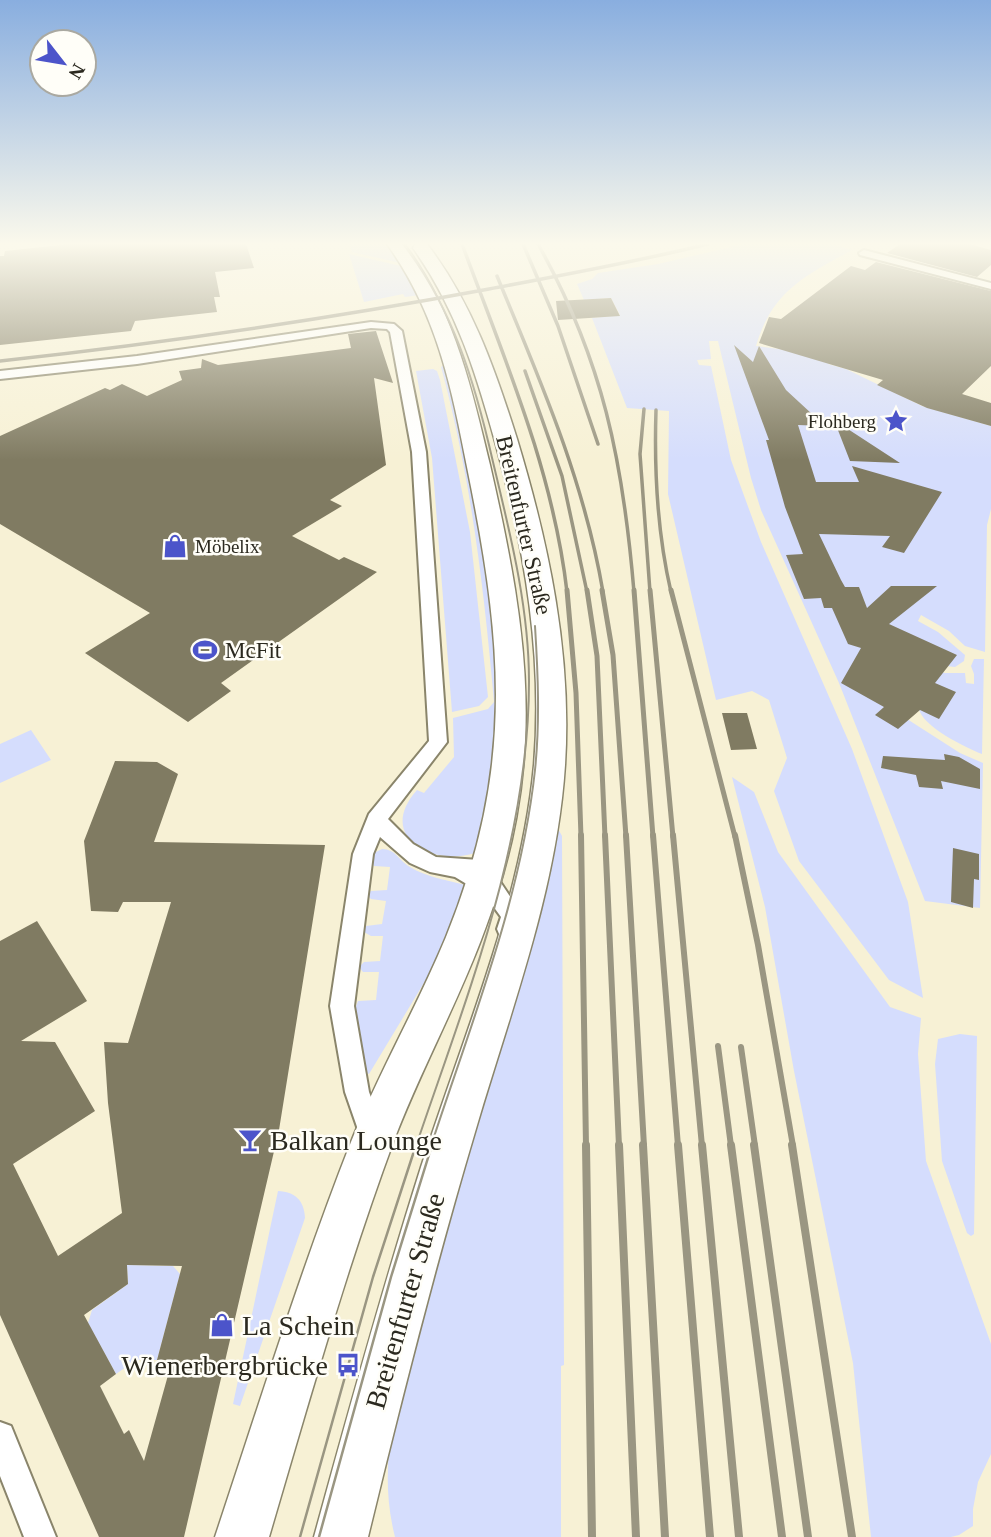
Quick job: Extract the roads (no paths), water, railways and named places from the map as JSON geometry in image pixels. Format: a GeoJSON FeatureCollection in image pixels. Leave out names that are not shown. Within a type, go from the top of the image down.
{"type":"FeatureCollection","features":[{"type":"Feature","properties":{"kind":"main road","name":"Breitenfurter Straße"},"geometry":{"type":"LineString","coordinates":[[242,1537],[329,1263],[397,1083],[471,921],[494,847],[505,798],[513,727],[514,679],[503,582],[471,430],[437,316]]}},
{"type":"Feature","properties":{"kind":"main road","name":"Breitenfurter Straße"},"geometry":{"type":"LineString","coordinates":[[350,1526],[409,1275],[520,924],[544,814],[552,708],[548,630],[533,542],[510,454],[464,316]]}},
{"type":"Feature","properties":{"kind":"street"},"geometry":{"type":"LineString","coordinates":[[0,375],[137,360],[377,325],[393,327],[397,335],[419,452],[438,742],[376,819],[363,854],[342,1006],[356,1093],[374,1143]]}},
{"type":"Feature","properties":{"kind":"street","name":"Breitenfurter Straße"},"geometry":{"type":"LineString","coordinates":[[376,819],[394,841],[411,855],[432,865],[460,869],[493,889],[512,915],[469,1057],[473,1068]]}},
{"type":"Feature","properties":{"kind":"street"},"geometry":{"type":"LineString","coordinates":[[460,869],[485,858],[494,847]]}},
{"type":"Feature","properties":{"kind":"street"},"geometry":{"type":"LineString","coordinates":[[0,1437],[40,1537]]}},
{"type":"Feature","properties":{"kind":"tram line"},"geometry":{"type":"LineString","coordinates":[[416,1146],[474,975],[507,860],[519,801],[529,681],[526,626],[506,516],[470,375],[447,316]]}},
{"type":"Feature","properties":{"kind":"tram line"},"geometry":{"type":"LineString","coordinates":[[431,1146],[493,961],[528,818],[538,734],[535,626]]}},
{"type":"Feature","properties":{"kind":"tram line"},"geometry":{"type":"LineString","coordinates":[[300,1537],[373,1277],[416,1145]]}},
{"type":"Feature","properties":{"kind":"tram line"},"geometry":{"type":"LineString","coordinates":[[319,1537],[391,1277],[432,1145]]}},
{"type":"Feature","properties":{"kind":"railway"},"geometry":{"type":"LineString","coordinates":[[0,361],[332,316]]}},
{"type":"Feature","properties":{"kind":"railway"},"geometry":{"type":"LineString","coordinates":[[489,316],[539,458],[551,502],[567,592]]}},
{"type":"Feature","properties":{"kind":"railway"},"geometry":{"type":"LineString","coordinates":[[513,316],[572,470],[595,551],[603,592]]}},
{"type":"Feature","properties":{"kind":"railway"},"geometry":{"type":"LineString","coordinates":[[554,316],[598,444]]}},
{"type":"Feature","properties":{"kind":"railway"},"geometry":{"type":"LineString","coordinates":[[573,316],[594,371],[616,455],[624,499],[634,592]]}},
{"type":"Feature","properties":{"kind":"railway"},"geometry":{"type":"LineString","coordinates":[[525,371],[562,476],[587,592]]}},
{"type":"Feature","properties":{"kind":"railway"},"geometry":{"type":"LineString","coordinates":[[644,409],[640,454],[650,592]]}},
{"type":"Feature","properties":{"kind":"railway"},"geometry":{"type":"LineString","coordinates":[[656,410],[658,502],[662,547],[671,592]]}},
{"type":"Feature","properties":{"kind":"railway"},"geometry":{"type":"LineString","coordinates":[[567,590],[576,693],[581,837]]}},
{"type":"Feature","properties":{"kind":"railway"},"geometry":{"type":"LineString","coordinates":[[587,590],[597,656],[605,837]]}},
{"type":"Feature","properties":{"kind":"railway"},"geometry":{"type":"LineString","coordinates":[[602,590],[613,655],[626,837]]}},
{"type":"Feature","properties":{"kind":"railway"},"geometry":{"type":"LineString","coordinates":[[634,590],[653,837]]}},
{"type":"Feature","properties":{"kind":"railway"},"geometry":{"type":"LineString","coordinates":[[650,590],[673,837]]}},
{"type":"Feature","properties":{"kind":"railway"},"geometry":{"type":"LineString","coordinates":[[671,590],[735,837]]}},
{"type":"Feature","properties":{"kind":"railway"},"geometry":{"type":"LineString","coordinates":[[581,835],[586,1146]]}},
{"type":"Feature","properties":{"kind":"railway"},"geometry":{"type":"LineString","coordinates":[[605,835],[619,1146]]}},
{"type":"Feature","properties":{"kind":"railway"},"geometry":{"type":"LineString","coordinates":[[626,835],[644,1146]]}},
{"type":"Feature","properties":{"kind":"railway"},"geometry":{"type":"LineString","coordinates":[[653,835],[678,1146]]}},
{"type":"Feature","properties":{"kind":"railway"},"geometry":{"type":"LineString","coordinates":[[673,835],[702,1146]]}},
{"type":"Feature","properties":{"kind":"railway"},"geometry":{"type":"LineString","coordinates":[[735,835],[758,945],[793,1146]]}},
{"type":"Feature","properties":{"kind":"railway"},"geometry":{"type":"LineString","coordinates":[[718,1046],[731,1146]]}},
{"type":"Feature","properties":{"kind":"railway"},"geometry":{"type":"LineString","coordinates":[[741,1047],[755,1146]]}},
{"type":"Feature","properties":{"kind":"railway"},"geometry":{"type":"LineString","coordinates":[[586,1145],[592,1537]]}},
{"type":"Feature","properties":{"kind":"railway"},"geometry":{"type":"LineString","coordinates":[[619,1145],[636,1537]]}},
{"type":"Feature","properties":{"kind":"railway"},"geometry":{"type":"LineString","coordinates":[[643,1145],[665,1537]]}},
{"type":"Feature","properties":{"kind":"railway"},"geometry":{"type":"LineString","coordinates":[[678,1145],[710,1537]]}},
{"type":"Feature","properties":{"kind":"railway"},"geometry":{"type":"LineString","coordinates":[[702,1145],[739,1537]]}},
{"type":"Feature","properties":{"kind":"railway"},"geometry":{"type":"LineString","coordinates":[[731,1145],[782,1537]]}},
{"type":"Feature","properties":{"kind":"railway"},"geometry":{"type":"LineString","coordinates":[[754,1145],[808,1537]]}},
{"type":"Feature","properties":{"kind":"railway"},"geometry":{"type":"LineString","coordinates":[[792,1145],[852,1537]]}},
{"type":"Feature","properties":{"kind":"place","name":"Flohberg"},"geometry":{"type":"Point","coordinates":[896,421]}},
{"type":"Feature","properties":{"kind":"place","name":"Möbelix"},"geometry":{"type":"Point","coordinates":[175,546]}},
{"type":"Feature","properties":{"kind":"place","name":"McFit"},"geometry":{"type":"Point","coordinates":[205,650]}},
{"type":"Feature","properties":{"kind":"place","name":"Balkan Lounge"},"geometry":{"type":"Point","coordinates":[250,1140]}},
{"type":"Feature","properties":{"kind":"place","name":"La Schein"},"geometry":{"type":"Point","coordinates":[222,1325]}},
{"type":"Feature","properties":{"kind":"place","name":"Wienerbergbrücke"},"geometry":{"type":"Point","coordinates":[348,1365]}}]}
